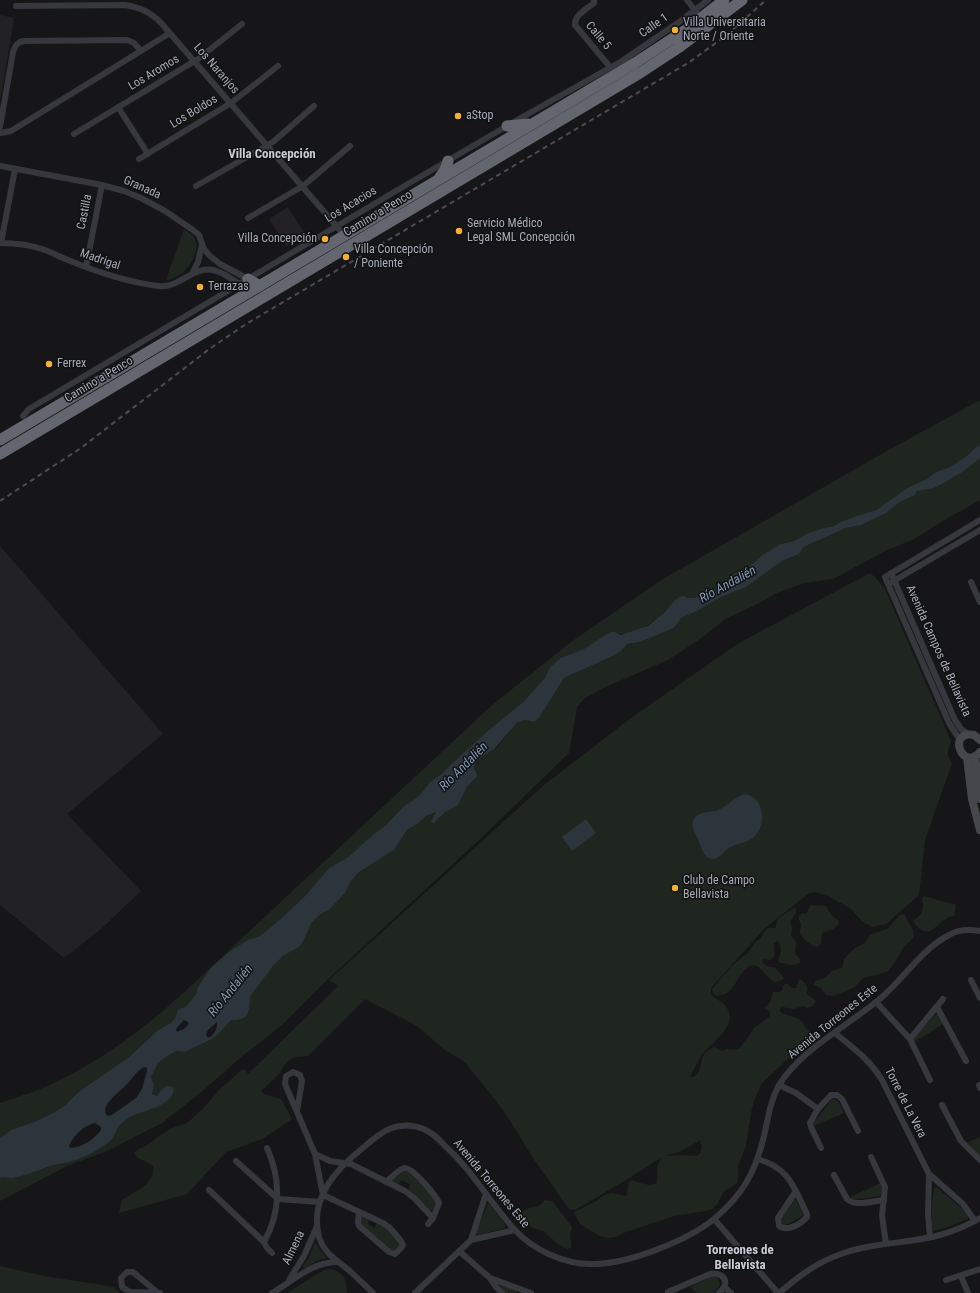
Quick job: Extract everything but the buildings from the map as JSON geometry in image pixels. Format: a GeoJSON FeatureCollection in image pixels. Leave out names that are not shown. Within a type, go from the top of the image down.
{"type":"FeatureCollection","features":[{"type":"Feature","properties":{"kind":"highway","name":"Camino a Penco"},"geometry":{"type":"LineString","coordinates":[[0,440],[260,286],[348,240],[437,180],[653,52],[724,0]]}},
{"type":"Feature","properties":{"kind":"highway","name":"Camino a Penco"},"geometry":{"type":"LineString","coordinates":[[0,454],[348,240],[640,73],[678,48],[701,18],[742,0]]}},
{"type":"Feature","properties":{"kind":"highway"},"geometry":{"type":"LineString","coordinates":[[507,126],[533,124]]}},
{"type":"Feature","properties":{"kind":"highway"},"geometry":{"type":"LineString","coordinates":[[437,180],[443,174],[448,161]]}},
{"type":"Feature","properties":{"kind":"highway"},"geometry":{"type":"LineString","coordinates":[[244,282],[260,286]]}},
{"type":"Feature","properties":{"kind":"highway"},"geometry":{"type":"LineString","coordinates":[[21,428],[23,416]]}},
{"type":"Feature","properties":{"kind":"street","name":"Calle 5"},"geometry":{"type":"LineString","coordinates":[[596,0],[577,17],[575,25],[610,67]]}},
{"type":"Feature","properties":{"kind":"street"},"geometry":{"type":"LineString","coordinates":[[687,0],[701,18]]}},
{"type":"Feature","properties":{"kind":"street","name":"Calle 1"},"geometry":{"type":"LineString","coordinates":[[610,67],[646,44],[701,18],[708,0]]}},
{"type":"Feature","properties":{"kind":"street","name":"Los Naranjos"},"geometry":{"type":"LineString","coordinates":[[16,6],[50,3],[125,5],[140,8],[154,16],[303,186],[348,240]]}},
{"type":"Feature","properties":{"kind":"street","name":"Los Aromos"},"geometry":{"type":"LineString","coordinates":[[74,134],[202,57],[242,24]]}},
{"type":"Feature","properties":{"kind":"street"},"geometry":{"type":"LineString","coordinates":[[0,133],[7,133],[11,131],[170,34]]}},
{"type":"Feature","properties":{"kind":"street"},"geometry":{"type":"LineString","coordinates":[[0,127],[13,52],[19,43],[24,41],[127,40],[134,42],[141,51]]}},
{"type":"Feature","properties":{"kind":"street","name":"Los Boldos"},"geometry":{"type":"LineString","coordinates":[[139,159],[231,103],[278,66]]}},
{"type":"Feature","properties":{"kind":"street","name":"Los Acacios"},"geometry":{"type":"LineString","coordinates":[[23,416],[29,409],[337,226],[610,67]]}},
{"type":"Feature","properties":{"kind":"street"},"geometry":{"type":"LineString","coordinates":[[196,186],[267,145],[314,106]]}},
{"type":"Feature","properties":{"kind":"street"},"geometry":{"type":"LineString","coordinates":[[118,107],[148,154]]}},
{"type":"Feature","properties":{"kind":"street"},"geometry":{"type":"LineString","coordinates":[[248,218],[303,186],[350,146]]}},
{"type":"Feature","properties":{"kind":"street","name":"Granada"},"geometry":{"type":"LineString","coordinates":[[0,166],[102,185],[131,194],[165,211],[193,230],[199,235],[206,252],[244,282]]}},
{"type":"Feature","properties":{"kind":"street"},"geometry":{"type":"LineString","coordinates":[[0,243],[15,169]]}},
{"type":"Feature","properties":{"kind":"street","name":"Castilla"},"geometry":{"type":"LineString","coordinates":[[86,267],[102,185]]}},
{"type":"Feature","properties":{"kind":"street","name":"Madrigal"},"geometry":{"type":"LineString","coordinates":[[0,243],[20,244],[37,248],[86,267],[120,278],[162,287],[177,283],[202,270],[213,270],[244,282]]}},
{"type":"Feature","properties":{"kind":"street"},"geometry":{"type":"LineString","coordinates":[[192,274],[198,262],[202,244]]}},
{"type":"Feature","properties":{"kind":"street"},"geometry":{"type":"LineString","coordinates":[[891,573],[980,520]]}},
{"type":"Feature","properties":{"kind":"street"},"geometry":{"type":"LineString","coordinates":[[889,585],[980,530]]}},
{"type":"Feature","properties":{"kind":"street","name":"Avenida Campos de Bellavista"},"geometry":{"type":"LineString","coordinates":[[960,740],[949,723],[885,577],[891,573],[955,720],[961,729],[968,734]]}},
{"type":"Feature","properties":{"kind":"street"},"geometry":{"type":"LineString","coordinates":[[972,582],[980,602]]}},
{"type":"Feature","properties":{"kind":"street"},"geometry":{"type":"LineString","coordinates":[[974,755],[962,754],[958,746],[960,740],[968,734],[979,738]]}},
{"type":"Feature","properties":{"kind":"street"},"geometry":{"type":"LineString","coordinates":[[974,755],[980,799]]}},
{"type":"Feature","properties":{"kind":"street"},"geometry":{"type":"LineString","coordinates":[[974,755],[972,799],[980,830]]}},
{"type":"Feature","properties":{"kind":"street","name":"Avenida Torreones Este"},"geometry":{"type":"LineString","coordinates":[[318,1223],[320,1202],[331,1178],[345,1162],[381,1133],[402,1126],[418,1128],[433,1134],[467,1169],[514,1230],[529,1243],[548,1253],[578,1263],[596,1264],[629,1258],[654,1250],[688,1235],[714,1219],[724,1210],[745,1185],[758,1159],[770,1108],[779,1085],[802,1059],[876,1002],[938,941],[959,931],[980,931]]}},
{"type":"Feature","properties":{"kind":"street"},"geometry":{"type":"LineString","coordinates":[[980,984],[971,980],[980,998]]}},
{"type":"Feature","properties":{"kind":"street"},"geometry":{"type":"LineString","coordinates":[[910,1039],[943,999]]}},
{"type":"Feature","properties":{"kind":"street"},"geometry":{"type":"LineString","coordinates":[[876,1002],[910,1039],[930,1080]]}},
{"type":"Feature","properties":{"kind":"street"},"geometry":{"type":"LineString","coordinates":[[937,1007],[966,1061]]}},
{"type":"Feature","properties":{"kind":"street","name":"Torre de La Vera"},"geometry":{"type":"LineString","coordinates":[[835,1033],[867,1060],[877,1073],[929,1174],[963,1204],[978,1220]]}},
{"type":"Feature","properties":{"kind":"street"},"geometry":{"type":"LineString","coordinates":[[297,1111],[302,1081],[300,1075],[293,1072],[286,1076],[285,1084],[316,1154],[323,1195],[387,1225],[402,1241],[401,1248],[395,1254],[389,1252],[359,1226],[359,1212]]}},
{"type":"Feature","properties":{"kind":"street"},"geometry":{"type":"LineString","coordinates":[[779,1085],[796,1093],[818,1109]]}},
{"type":"Feature","properties":{"kind":"street"},"geometry":{"type":"LineString","coordinates":[[821,1148],[810,1124],[811,1119],[829,1096],[833,1094],[842,1099],[858,1131]]}},
{"type":"Feature","properties":{"kind":"street"},"geometry":{"type":"LineString","coordinates":[[942,1105],[961,1142],[980,1160]]}},
{"type":"Feature","properties":{"kind":"street"},"geometry":{"type":"LineString","coordinates":[[264,1242],[274,1222],[278,1199],[275,1171],[267,1148]]}},
{"type":"Feature","properties":{"kind":"street"},"geometry":{"type":"LineString","coordinates":[[316,1154],[330,1161],[345,1162],[354,1165],[412,1195],[433,1218]]}},
{"type":"Feature","properties":{"kind":"street"},"geometry":{"type":"LineString","coordinates":[[871,1157],[884,1183],[885,1192],[882,1222],[886,1244]]}},
{"type":"Feature","properties":{"kind":"street"},"geometry":{"type":"LineString","coordinates":[[758,1159],[772,1164],[782,1170],[796,1191],[807,1214],[807,1217],[790,1228],[779,1226],[778,1218],[796,1191]]}},
{"type":"Feature","properties":{"kind":"street"},"geometry":{"type":"LineString","coordinates":[[236,1161],[278,1199],[320,1202]]}},
{"type":"Feature","properties":{"kind":"street"},"geometry":{"type":"LineString","coordinates":[[386,1182],[402,1169],[410,1169],[438,1201],[438,1207],[433,1218],[428,1224]]}},
{"type":"Feature","properties":{"kind":"street","name":"Torre de La Vera"},"geometry":{"type":"LineString","coordinates":[[929,1174],[928,1219],[930,1237]]}},
{"type":"Feature","properties":{"kind":"street"},"geometry":{"type":"LineString","coordinates":[[834,1175],[850,1202],[855,1204],[884,1200]]}},
{"type":"Feature","properties":{"kind":"street"},"geometry":{"type":"LineString","coordinates":[[209,1190],[264,1242],[272,1253]]}},
{"type":"Feature","properties":{"kind":"street"},"geometry":{"type":"LineString","coordinates":[[471,1240],[486,1194]]}},
{"type":"Feature","properties":{"kind":"street"},"geometry":{"type":"LineString","coordinates":[[714,1219],[778,1293],[806,1271],[830,1258],[859,1248],[930,1237],[950,1232],[978,1220]]}},
{"type":"Feature","properties":{"kind":"street"},"geometry":{"type":"LineString","coordinates":[[318,1223],[320,1237],[324,1248],[329,1255],[373,1293]]}},
{"type":"Feature","properties":{"kind":"street","name":"Almena"},"geometry":{"type":"LineString","coordinates":[[288,1283],[304,1256],[318,1223]]}},
{"type":"Feature","properties":{"kind":"street"},"geometry":{"type":"LineString","coordinates":[[415,1293],[471,1240],[514,1230]]}},
{"type":"Feature","properties":{"kind":"street"},"geometry":{"type":"LineString","coordinates":[[459,1251],[490,1278],[502,1293]]}},
{"type":"Feature","properties":{"kind":"street","name":"Almena"},"geometry":{"type":"LineString","coordinates":[[272,1293],[320,1264],[337,1262]]}},
{"type":"Feature","properties":{"kind":"street"},"geometry":{"type":"LineString","coordinates":[[946,1280],[980,1269]]}},
{"type":"Feature","properties":{"kind":"street"},"geometry":{"type":"LineString","coordinates":[[133,1272],[159,1293],[127,1291],[122,1287],[122,1278],[125,1274],[133,1272]]}},
{"type":"Feature","properties":{"kind":"street"},"geometry":{"type":"LineString","coordinates":[[668,1292],[712,1273],[718,1273],[723,1276],[725,1282],[724,1287],[719,1293]]}},
{"type":"Feature","properties":{"kind":"street"},"geometry":{"type":"LineString","coordinates":[[961,1276],[968,1293]]}},
{"type":"Feature","properties":{"kind":"street"},"geometry":{"type":"LineString","coordinates":[[490,1278],[531,1293]]}},
{"type":"Feature","properties":{"kind":"street"},"geometry":{"type":"LineString","coordinates":[[724,1287],[731,1293]]}},
{"type":"Feature","properties":{"kind":"shaded area"},"geometry":{"type":"Polygon","coordinates":[[[0,15],[14,18],[0,101],[0,15]]]}},
{"type":"Feature","properties":{"kind":"shaded area"},"geometry":{"type":"Polygon","coordinates":[[[288,207],[305,234],[287,246],[269,219],[288,207]]]}},
{"type":"Feature","properties":{"kind":"shaded area"},"geometry":{"type":"Polygon","coordinates":[[[184,229],[195,239],[196,252],[189,266],[184,271],[172,279],[166,280],[184,229]]]}},
{"type":"Feature","properties":{"kind":"shaded area"},"geometry":{"type":"Polygon","coordinates":[[[980,400],[980,445],[950,467],[936,472],[927,479],[907,488],[881,507],[858,517],[843,521],[834,526],[808,533],[794,541],[781,544],[762,555],[749,567],[737,572],[715,590],[694,598],[687,597],[672,606],[642,629],[634,632],[619,634],[610,632],[584,649],[550,667],[545,678],[523,702],[490,729],[442,774],[430,782],[419,796],[404,806],[385,826],[348,857],[329,868],[305,896],[276,923],[260,936],[248,940],[230,951],[201,982],[196,994],[188,1004],[185,1007],[178,1009],[175,1019],[171,1023],[158,1030],[129,1057],[80,1091],[66,1105],[34,1122],[13,1129],[0,1138],[0,1103],[39,1090],[86,1066],[119,1045],[150,1021],[180,996],[491,706],[571,642],[663,579],[885,452],[980,400]]]}},
{"type":"Feature","properties":{"kind":"shaded area"},"geometry":{"type":"Polygon","coordinates":[[[980,458],[980,500],[914,539],[885,551],[833,579],[804,583],[777,593],[725,619],[700,639],[668,660],[603,688],[585,698],[577,707],[569,753],[478,841],[325,982],[282,1025],[162,1123],[107,1151],[67,1166],[0,1201],[0,1178],[16,1177],[51,1165],[82,1157],[96,1147],[127,1119],[154,1108],[166,1101],[174,1089],[169,1085],[157,1096],[152,1094],[154,1085],[151,1077],[158,1063],[177,1051],[185,1052],[210,1040],[231,1020],[237,1019],[249,1011],[249,1000],[251,995],[274,965],[283,956],[299,947],[303,942],[312,922],[322,913],[329,910],[345,893],[351,881],[359,872],[394,850],[407,830],[426,816],[437,812],[431,821],[434,823],[445,812],[461,800],[470,783],[474,768],[483,756],[498,746],[517,723],[525,720],[534,722],[539,718],[564,678],[613,656],[627,644],[640,642],[674,628],[681,618],[697,611],[721,597],[746,587],[782,561],[799,554],[803,548],[808,545],[845,528],[861,525],[885,513],[900,502],[915,495],[919,490],[934,488],[944,483],[964,471],[980,458]]]}},
{"type":"Feature","properties":{"kind":"shaded area"},"geometry":{"type":"Polygon","coordinates":[[[0,546],[163,734],[67,814],[141,891],[101,929],[64,958],[0,905],[0,546]]]}},
{"type":"Feature","properties":{"kind":"shaded area","name":"Club de Campo Bellavista"},"geometry":{"type":"Polygon","coordinates":[[[870,573],[885,589],[951,741],[947,754],[952,763],[925,840],[919,895],[886,924],[873,927],[863,922],[850,908],[828,896],[815,892],[809,893],[764,929],[711,988],[711,994],[727,1008],[729,1022],[722,1034],[701,1056],[690,1077],[694,1076],[700,1070],[703,1058],[708,1050],[714,1047],[723,1051],[727,1049],[736,1050],[740,1048],[754,1028],[770,1016],[770,1012],[764,1008],[769,1003],[773,992],[780,992],[786,983],[792,988],[796,988],[799,980],[802,980],[807,986],[807,994],[816,1001],[812,1007],[809,1008],[804,1006],[793,1009],[782,1007],[779,1010],[784,1014],[795,1017],[801,1021],[813,1034],[814,1038],[809,1044],[790,1057],[762,1083],[752,1108],[746,1145],[738,1166],[738,1181],[736,1184],[723,1192],[718,1203],[712,1209],[674,1216],[626,1232],[616,1237],[608,1238],[600,1236],[580,1224],[574,1213],[576,1211],[595,1202],[604,1195],[612,1193],[626,1196],[629,1182],[632,1180],[648,1185],[657,1183],[658,1166],[662,1157],[575,1210],[569,1209],[533,1158],[504,1111],[465,1062],[445,1050],[417,1026],[365,999],[308,1056],[295,1057],[289,1060],[280,1073],[261,1091],[264,1094],[281,1099],[292,1119],[262,1139],[226,1152],[187,1194],[119,1213],[122,1200],[144,1187],[148,1183],[153,1173],[153,1166],[137,1157],[134,1153],[137,1150],[149,1144],[172,1128],[187,1123],[202,1110],[220,1089],[242,1070],[245,1069],[248,1074],[338,986],[329,980],[544,785],[631,718],[739,643],[870,573]],[[701,1140],[679,1152],[664,1156],[696,1156],[700,1154],[702,1146],[700,1143],[701,1140]]]}},
{"type":"Feature","properties":{"kind":"shaded area"},"geometry":{"type":"Polygon","coordinates":[[[924,896],[956,905],[954,916],[943,921],[934,929],[929,931],[919,928],[913,921],[922,912],[922,899],[924,896]]]}},
{"type":"Feature","properties":{"kind":"shaded area"},"geometry":{"type":"Polygon","coordinates":[[[811,905],[826,906],[832,916],[838,920],[839,924],[833,929],[822,933],[821,944],[817,947],[807,942],[800,933],[801,924],[799,916],[802,913],[806,914],[811,905]]]}},
{"type":"Feature","properties":{"kind":"shaded area"},"geometry":{"type":"Polygon","coordinates":[[[795,908],[796,912],[790,922],[792,929],[791,936],[796,942],[795,954],[800,959],[800,962],[795,965],[780,963],[778,960],[781,952],[780,944],[777,941],[774,943],[773,958],[771,960],[763,959],[762,962],[765,965],[775,967],[784,978],[779,981],[771,980],[761,969],[753,965],[749,966],[742,973],[727,993],[717,996],[713,993],[712,989],[733,965],[748,953],[766,930],[768,928],[775,928],[778,919],[795,908]]]}},
{"type":"Feature","properties":{"kind":"shaded area"},"geometry":{"type":"Polygon","coordinates":[[[904,914],[913,930],[914,937],[903,948],[888,971],[866,977],[862,979],[855,987],[833,996],[826,995],[821,988],[814,985],[815,981],[825,978],[832,971],[843,967],[844,959],[855,948],[865,943],[869,936],[887,929],[900,915],[904,914]]]}},
{"type":"Feature","properties":{"kind":"shaded area"},"geometry":{"type":"Polygon","coordinates":[[[935,1015],[938,1015],[944,1024],[914,1042],[913,1039],[935,1015]]]}},
{"type":"Feature","properties":{"kind":"shaded area"},"geometry":{"type":"Polygon","coordinates":[[[833,1098],[838,1101],[844,1113],[814,1126],[813,1124],[833,1098]]]}},
{"type":"Feature","properties":{"kind":"shaded area"},"geometry":{"type":"Polygon","coordinates":[[[980,1137],[980,1156],[966,1143],[980,1137]]]}},
{"type":"Feature","properties":{"kind":"shaded area"},"geometry":{"type":"Polygon","coordinates":[[[408,1170],[424,1185],[437,1202],[432,1210],[429,1210],[408,1190],[410,1184],[401,1180],[398,1185],[392,1182],[392,1180],[404,1171],[408,1170]]]}},
{"type":"Feature","properties":{"kind":"shaded area"},"geometry":{"type":"Polygon","coordinates":[[[881,1183],[881,1196],[851,1200],[850,1197],[881,1183]]]}},
{"type":"Feature","properties":{"kind":"shaded area"},"geometry":{"type":"Polygon","coordinates":[[[936,1187],[966,1212],[969,1218],[934,1231],[932,1211],[934,1189],[936,1187]]]}},
{"type":"Feature","properties":{"kind":"shaded area"},"geometry":{"type":"Polygon","coordinates":[[[793,1199],[796,1200],[804,1215],[786,1225],[783,1225],[780,1220],[793,1199]]]}},
{"type":"Feature","properties":{"kind":"shaded area"},"geometry":{"type":"Polygon","coordinates":[[[545,1200],[552,1201],[572,1227],[570,1236],[571,1248],[567,1249],[558,1244],[543,1231],[532,1228],[521,1216],[526,1209],[540,1205],[545,1200]]]}},
{"type":"Feature","properties":{"kind":"shaded area"},"geometry":{"type":"Polygon","coordinates":[[[488,1204],[505,1225],[505,1228],[478,1235],[476,1232],[488,1204]]]}},
{"type":"Feature","properties":{"kind":"shaded area"},"geometry":{"type":"Polygon","coordinates":[[[362,1216],[369,1219],[368,1224],[375,1228],[376,1224],[387,1229],[400,1245],[393,1252],[362,1226],[360,1218],[362,1216]]]}},
{"type":"Feature","properties":{"kind":"shaded area"},"geometry":{"type":"Polygon","coordinates":[[[315,1242],[326,1258],[316,1261],[305,1269],[302,1267],[309,1258],[315,1242]]]}},
{"type":"Feature","properties":{"kind":"shaded area"},"geometry":{"type":"Polygon","coordinates":[[[0,1266],[44,1276],[114,1287],[120,1293],[0,1293],[0,1266]]]}},
{"type":"Feature","properties":{"kind":"shaded area"},"geometry":{"type":"Polygon","coordinates":[[[329,1269],[342,1275],[346,1282],[347,1293],[287,1293],[324,1270],[329,1269]]]}},
{"type":"Feature","properties":{"kind":"shaded area"},"geometry":{"type":"Polygon","coordinates":[[[715,1275],[720,1284],[714,1293],[697,1293],[690,1287],[715,1275]]]}},
{"type":"Feature","properties":{"kind":"shaded area"},"geometry":{"type":"Polygon","coordinates":[[[497,1284],[516,1289],[517,1293],[505,1293],[497,1286],[497,1284]]]}},
{"type":"Feature","properties":{"kind":"water","name":"Río Andalién"},"geometry":{"type":"Polygon","coordinates":[[[980,445],[980,458],[964,471],[944,483],[934,488],[917,491],[915,495],[900,502],[886,513],[861,525],[845,528],[808,545],[803,548],[799,554],[782,561],[746,587],[721,597],[697,611],[681,618],[674,628],[640,642],[627,644],[621,651],[613,656],[564,678],[539,718],[534,722],[525,720],[517,723],[494,749],[483,756],[476,763],[474,768],[477,776],[467,787],[458,805],[445,812],[434,823],[431,821],[436,812],[426,816],[407,830],[394,850],[359,872],[351,881],[345,893],[329,910],[322,913],[312,922],[303,942],[299,947],[283,956],[274,965],[251,995],[247,1015],[239,1020],[231,1020],[217,1035],[210,1040],[185,1052],[177,1051],[158,1063],[151,1077],[154,1085],[152,1094],[157,1096],[165,1087],[169,1086],[174,1089],[168,1100],[163,1104],[130,1117],[119,1126],[109,1142],[89,1154],[73,1161],[50,1166],[22,1176],[0,1178],[0,1138],[13,1129],[34,1122],[66,1105],[80,1091],[129,1057],[158,1030],[171,1023],[175,1019],[178,1009],[185,1007],[196,994],[201,982],[211,968],[230,951],[248,940],[260,936],[276,923],[305,896],[329,868],[348,857],[385,826],[404,806],[419,796],[430,782],[442,774],[490,729],[523,702],[545,678],[550,667],[561,658],[584,649],[610,632],[615,632],[621,635],[648,626],[665,612],[679,597],[683,596],[694,598],[715,590],[737,572],[749,567],[762,555],[781,544],[794,541],[808,533],[834,526],[843,521],[878,509],[907,488],[927,479],[936,472],[950,467],[968,455],[980,445]],[[184,1020],[176,1029],[177,1032],[184,1029],[189,1024],[184,1020]],[[217,1022],[208,1030],[206,1034],[209,1038],[217,1027],[217,1022]],[[144,1067],[111,1099],[105,1108],[105,1112],[108,1116],[112,1115],[136,1098],[142,1089],[147,1071],[147,1068],[144,1067]],[[95,1123],[91,1124],[76,1135],[69,1146],[70,1148],[83,1145],[91,1140],[101,1130],[101,1127],[95,1123]]]}},
{"type":"Feature","properties":{"kind":"water"},"geometry":{"type":"Polygon","coordinates":[[[744,794],[751,796],[760,806],[762,819],[758,832],[751,839],[732,846],[715,859],[708,857],[705,855],[693,829],[694,819],[701,813],[715,811],[722,808],[737,797],[744,794]]]}},
{"type":"Feature","properties":{"kind":"water"},"geometry":{"type":"Polygon","coordinates":[[[586,819],[596,833],[572,851],[562,837],[586,819]]]}},
{"type":"Feature","properties":{"kind":"railway"},"geometry":{"type":"LineString","coordinates":[[0,501],[81,448],[208,350],[246,324],[688,63],[727,35],[766,0]]}},
{"type":"Feature","properties":{"kind":"place","name":"Villa Universitaria Norte / Oriente"},"geometry":{"type":"Point","coordinates":[675,30]}},
{"type":"Feature","properties":{"kind":"place","name":"aStop"},"geometry":{"type":"Point","coordinates":[458,116]}},
{"type":"Feature","properties":{"kind":"place","name":"Servicio Médico Legal SML Concepción"},"geometry":{"type":"Point","coordinates":[459,231]}},
{"type":"Feature","properties":{"kind":"place","name":"Villa Concepción"},"geometry":{"type":"Point","coordinates":[325,239]}},
{"type":"Feature","properties":{"kind":"place","name":"Villa Concepción / Poniente"},"geometry":{"type":"Point","coordinates":[346,257]}},
{"type":"Feature","properties":{"kind":"place","name":"Terrazas"},"geometry":{"type":"Point","coordinates":[200,287]}},
{"type":"Feature","properties":{"kind":"place","name":"Ferrex"},"geometry":{"type":"Point","coordinates":[49,364]}},
{"type":"Feature","properties":{"kind":"place","name":"Club de Campo Bellavista"},"geometry":{"type":"Point","coordinates":[675,888]}},
{"type":"Feature","properties":{"kind":"district","name":"Villa Concepción"},"geometry":{"type":"Point","coordinates":[272,155]}},
{"type":"Feature","properties":{"kind":"district","name":"Torreones de Bellavista"},"geometry":{"type":"Point","coordinates":[740,1258]}}]}
